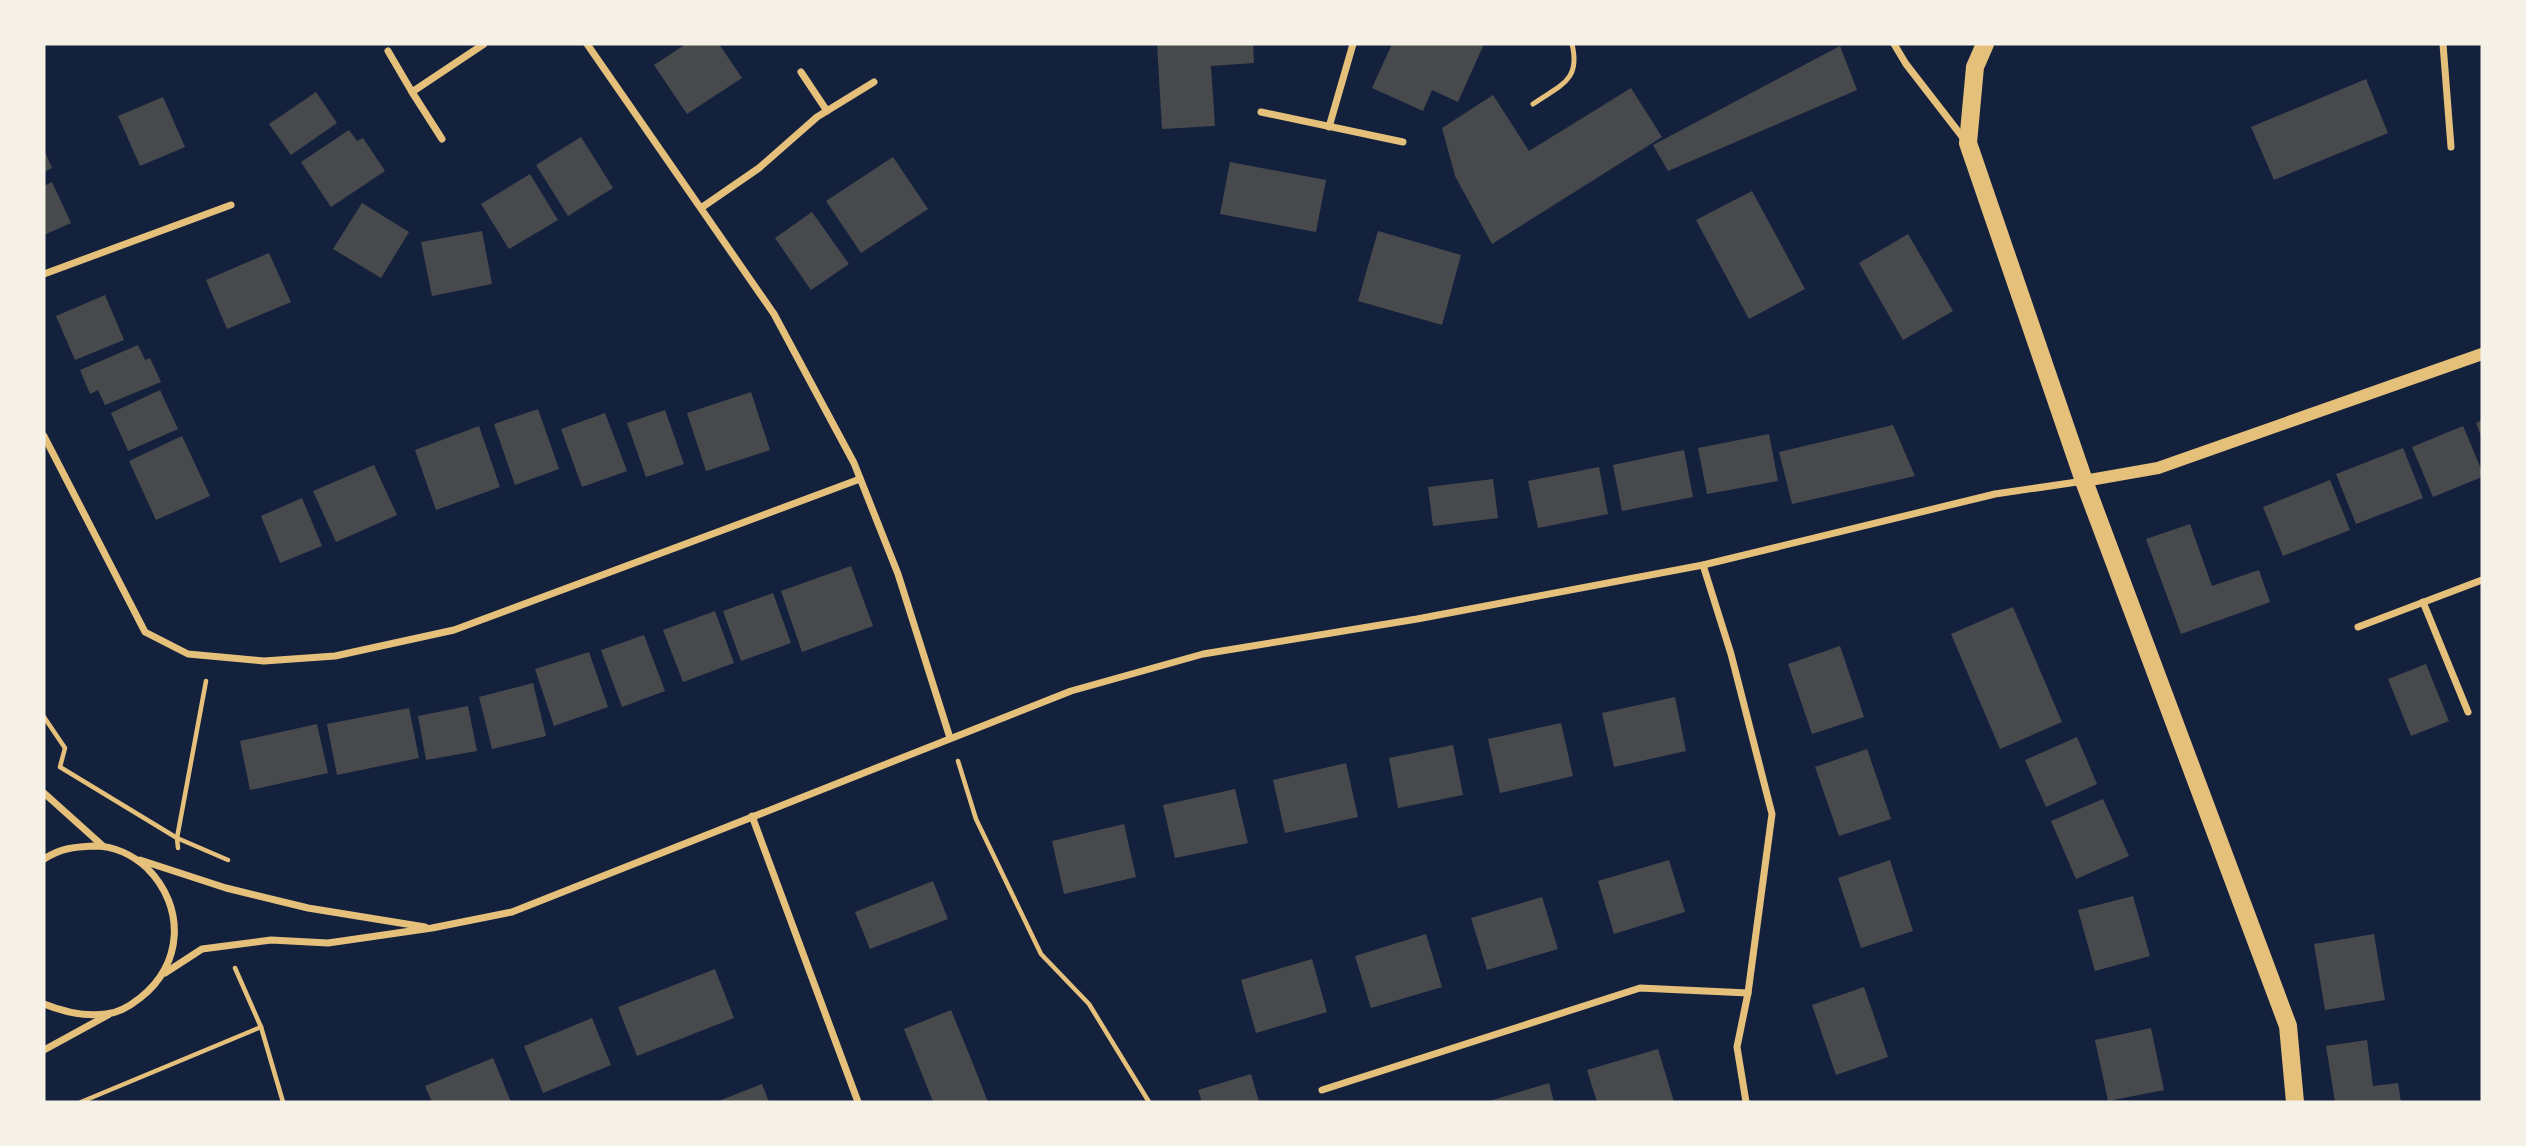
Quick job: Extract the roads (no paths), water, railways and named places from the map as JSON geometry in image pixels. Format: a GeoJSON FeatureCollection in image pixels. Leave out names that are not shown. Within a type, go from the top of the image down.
{"type":"FeatureCollection","features":[{"type":"Feature","properties":{"kind":"main road"},"geometry":{"type":"LineString","coordinates":[[1985,44],[1975,67],[1968,143],[2084,481],[2288,1026],[2295,1102]]}},
{"type":"Feature","properties":{"kind":"street"},"geometry":{"type":"LineString","coordinates":[[412,92],[484,44]]}},
{"type":"Feature","properties":{"kind":"street"},"geometry":{"type":"LineString","coordinates":[[587,44],[774,314],[855,463],[898,574],[950,738]]}},
{"type":"Feature","properties":{"kind":"street"},"geometry":{"type":"LineString","coordinates":[[1329,127],[1353,44]]}},
{"type":"Feature","properties":{"kind":"street"},"geometry":{"type":"LineString","coordinates":[[1894,44],[1906,64],[1968,143]]}},
{"type":"Feature","properties":{"kind":"street"},"geometry":{"type":"LineString","coordinates":[[2443,44],[2451,146]]}},
{"type":"Feature","properties":{"kind":"street"},"geometry":{"type":"LineString","coordinates":[[388,51],[442,139]]}},
{"type":"Feature","properties":{"kind":"street"},"geometry":{"type":"LineString","coordinates":[[801,72],[827,111]]}},
{"type":"Feature","properties":{"kind":"street"},"geometry":{"type":"LineString","coordinates":[[701,208],[758,168],[827,111],[874,82]]}},
{"type":"Feature","properties":{"kind":"street"},"geometry":{"type":"LineString","coordinates":[[1261,112],[1402,142]]}},
{"type":"Feature","properties":{"kind":"street"},"geometry":{"type":"LineString","coordinates":[[44,274],[231,205]]}},
{"type":"Feature","properties":{"kind":"street"},"geometry":{"type":"LineString","coordinates":[[165,973],[202,949],[271,940],[328,943],[432,928],[512,912],[1071,691],[1203,654],[1417,620],[1703,565],[1995,494],[2158,468],[2482,354]]}},
{"type":"Feature","properties":{"kind":"street"},"geometry":{"type":"LineString","coordinates":[[44,436],[145,632],[188,654],[264,660],[335,656],[454,630],[860,479]]}},
{"type":"Feature","properties":{"kind":"street"},"geometry":{"type":"LineString","coordinates":[[1703,565],[1731,654],[1772,814],[1748,993],[1737,1047],[1746,1102]]}},
{"type":"Feature","properties":{"kind":"street"},"geometry":{"type":"LineString","coordinates":[[2358,627],[2482,580]]}},
{"type":"Feature","properties":{"kind":"street"},"geometry":{"type":"LineString","coordinates":[[2423,602],[2468,712]]}},
{"type":"Feature","properties":{"kind":"street"},"geometry":{"type":"LineString","coordinates":[[44,793],[103,846]]}},
{"type":"Feature","properties":{"kind":"street"},"geometry":{"type":"LineString","coordinates":[[752,816],[858,1102]]}},
{"type":"Feature","properties":{"kind":"street"},"geometry":{"type":"LineString","coordinates":[[44,859],[57,850],[103,846],[226,888],[308,908],[432,928]]}},
{"type":"Feature","properties":{"kind":"street"},"geometry":{"type":"LineString","coordinates":[[44,1050],[108,1014],[128,1007],[154,988],[165,973],[173,950],[174,916],[160,882],[138,860]]}},
{"type":"Feature","properties":{"kind":"street"},"geometry":{"type":"LineString","coordinates":[[1322,1090],[1640,988],[1748,993]]}},
{"type":"Feature","properties":{"kind":"street"},"geometry":{"type":"LineString","coordinates":[[44,1004],[74,1014],[108,1014]]}},
{"type":"Feature","properties":{"kind":"lane"},"geometry":{"type":"LineString","coordinates":[[1533,104],[1566,81],[1575,69],[1576,59],[1572,44]]}}]}
